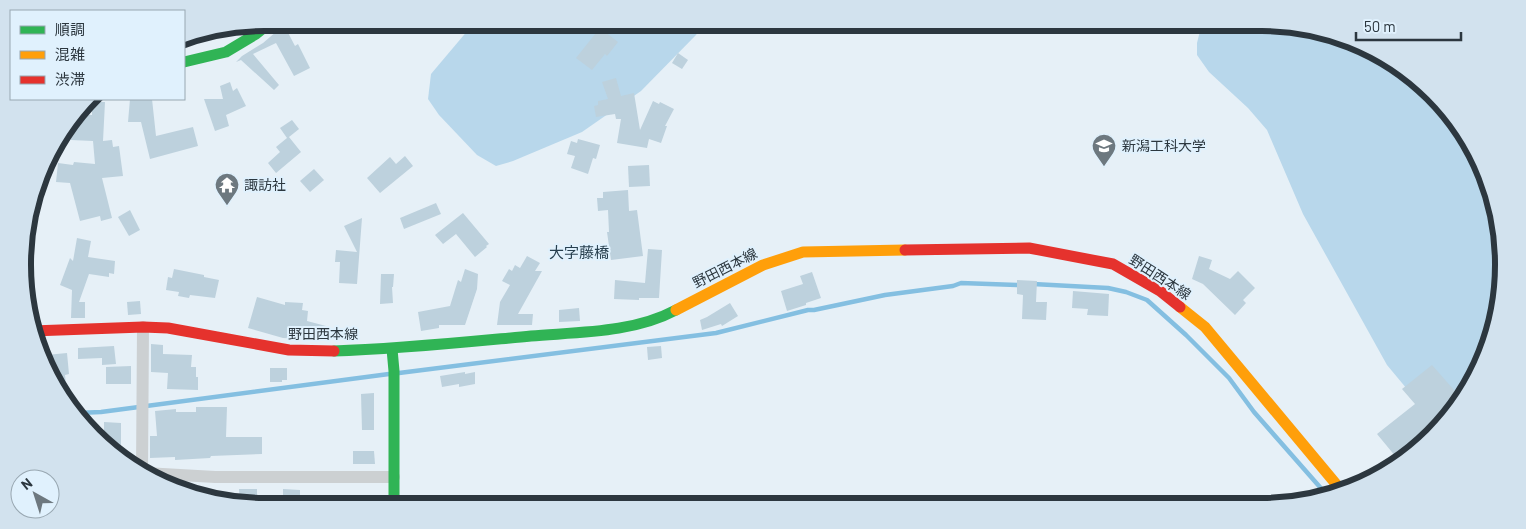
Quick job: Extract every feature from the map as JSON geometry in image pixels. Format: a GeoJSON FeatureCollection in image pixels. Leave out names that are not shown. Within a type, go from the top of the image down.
{"type":"FeatureCollection","features":[{"type":"Feature","properties":{"kind":"main road"},"geometry":{"type":"LineString","coordinates":[[185,62],[226,52],[259,31]]}},
{"type":"Feature","properties":{"kind":"main road","name":"野田西本線"},"geometry":{"type":"LineString","coordinates":[[41,331],[143,326],[181,330],[289,350],[318,352],[392,349],[622,328],[641,324],[667,316],[763,265],[803,252],[1029,248],[1113,264],[1160,291],[1205,327],[1336,485]]}},
{"type":"Feature","properties":{"kind":"main road"},"geometry":{"type":"LineString","coordinates":[[392,349],[394,373],[394,498]]}},
{"type":"Feature","properties":{"kind":"street"},"geometry":{"type":"LineString","coordinates":[[142,463],[143,326]]}},
{"type":"Feature","properties":{"kind":"street"},"geometry":{"type":"LineString","coordinates":[[159,473],[215,477],[394,477]]}},
{"type":"Feature","properties":{"kind":"shaded area"},"geometry":{"type":"Polygon","coordinates":[[[467,31],[699,31],[641,91],[582,132],[513,161],[496,166],[477,155],[439,115],[428,99],[431,74],[467,31]]]}},
{"type":"Feature","properties":{"kind":"shaded area"},"geometry":{"type":"Polygon","coordinates":[[[1200,31],[1262,31],[1292,33],[1322,39],[1351,49],[1378,62],[1415,89],[1447,123],[1464,148],[1477,175],[1487,204],[1493,234],[1495,264],[1493,295],[1487,325],[1477,354],[1464,381],[1445,408],[1407,389],[1387,365],[1303,214],[1267,130],[1248,108],[1209,72],[1197,55],[1200,31]]]}},
{"type":"Feature","properties":{"kind":"building"},"geometry":{"type":"Polygon","coordinates":[[[277,31],[287,31],[295,46],[298,44],[310,68],[294,76],[276,43],[253,54],[279,85],[274,90],[241,60],[236,62],[277,31]]]}},
{"type":"Feature","properties":{"kind":"building"},"geometry":{"type":"Polygon","coordinates":[[[598,31],[604,31],[618,42],[592,70],[576,58],[598,31]]]}},
{"type":"Feature","properties":{"kind":"building"},"geometry":{"type":"Polygon","coordinates":[[[678,53],[688,60],[682,69],[672,63],[678,53]]]}},
{"type":"Feature","properties":{"kind":"building"},"geometry":{"type":"Polygon","coordinates":[[[616,78],[621,96],[634,93],[640,130],[653,101],[659,104],[660,102],[674,109],[665,126],[667,126],[661,143],[649,139],[647,148],[617,143],[621,119],[616,119],[615,114],[596,117],[594,106],[598,105],[598,101],[608,99],[602,82],[616,78]]]}},
{"type":"Feature","properties":{"kind":"building"},"geometry":{"type":"Polygon","coordinates":[[[230,82],[233,91],[237,88],[246,106],[226,115],[229,126],[215,131],[204,99],[223,99],[220,86],[230,82]]]}},
{"type":"Feature","properties":{"kind":"building"},"geometry":{"type":"Polygon","coordinates":[[[130,100],[152,100],[156,136],[193,127],[198,146],[150,159],[141,122],[128,122],[130,100]]]}},
{"type":"Feature","properties":{"kind":"building"},"geometry":{"type":"Polygon","coordinates":[[[98,102],[105,102],[103,141],[112,140],[113,147],[119,146],[123,176],[102,178],[112,218],[101,221],[100,216],[80,221],[70,183],[56,182],[58,163],[73,165],[74,162],[95,164],[93,141],[71,140],[70,137],[86,114],[92,115],[92,108],[98,102]]]}},
{"type":"Feature","properties":{"kind":"building"},"geometry":{"type":"Polygon","coordinates":[[[292,120],[299,129],[289,137],[301,152],[276,173],[268,163],[280,152],[276,147],[287,138],[280,128],[292,120]]]}},
{"type":"Feature","properties":{"kind":"building"},"geometry":{"type":"Polygon","coordinates":[[[578,139],[600,145],[596,159],[593,158],[588,174],[571,168],[575,156],[567,154],[571,141],[577,143],[578,139]]]}},
{"type":"Feature","properties":{"kind":"building"},"geometry":{"type":"Polygon","coordinates":[[[405,156],[413,166],[380,193],[367,178],[390,157],[396,164],[405,156]]]}},
{"type":"Feature","properties":{"kind":"building"},"geometry":{"type":"Polygon","coordinates":[[[649,165],[650,186],[629,187],[628,166],[649,165]]]}},
{"type":"Feature","properties":{"kind":"building"},"geometry":{"type":"Polygon","coordinates":[[[314,169],[324,180],[310,192],[300,181],[314,169]]]}},
{"type":"Feature","properties":{"kind":"building"},"geometry":{"type":"Polygon","coordinates":[[[628,190],[629,211],[637,210],[643,256],[611,260],[607,232],[609,232],[608,210],[598,211],[597,198],[603,198],[603,192],[628,190]]]}},
{"type":"Feature","properties":{"kind":"building"},"geometry":{"type":"Polygon","coordinates":[[[436,203],[441,214],[404,229],[400,218],[436,203]]]}},
{"type":"Feature","properties":{"kind":"building"},"geometry":{"type":"Polygon","coordinates":[[[130,210],[140,230],[129,236],[118,217],[130,210]]]}},
{"type":"Feature","properties":{"kind":"building"},"geometry":{"type":"Polygon","coordinates":[[[463,213],[489,244],[475,257],[456,234],[443,244],[435,235],[463,213]]]}},
{"type":"Feature","properties":{"kind":"building"},"geometry":{"type":"Polygon","coordinates":[[[362,218],[357,284],[339,283],[340,262],[335,262],[336,250],[357,252],[344,226],[362,218]]]}},
{"type":"Feature","properties":{"kind":"building"},"geometry":{"type":"Polygon","coordinates":[[[77,238],[91,241],[88,257],[115,261],[114,274],[109,273],[109,277],[89,274],[79,302],[85,302],[85,318],[71,318],[72,290],[60,285],[70,258],[73,261],[77,238]]]}},
{"type":"Feature","properties":{"kind":"building"},"geometry":{"type":"Polygon","coordinates":[[[648,249],[662,250],[659,298],[639,298],[639,300],[614,299],[615,280],[645,283],[648,249]]]}},
{"type":"Feature","properties":{"kind":"building"},"geometry":{"type":"Polygon","coordinates":[[[527,256],[540,263],[535,271],[542,271],[518,314],[533,314],[532,325],[497,325],[500,302],[510,285],[502,281],[509,269],[512,271],[515,265],[520,268],[527,256]]]}},
{"type":"Feature","properties":{"kind":"building"},"geometry":{"type":"Polygon","coordinates":[[[1199,256],[1212,260],[1209,269],[1230,279],[1238,271],[1255,288],[1243,300],[1246,303],[1235,315],[1203,284],[1192,279],[1199,256]]]}},
{"type":"Feature","properties":{"kind":"building"},"geometry":{"type":"Polygon","coordinates":[[[174,269],[219,280],[215,298],[190,295],[189,298],[178,296],[179,292],[166,290],[168,277],[172,278],[174,269]]]}},
{"type":"Feature","properties":{"kind":"building"},"geometry":{"type":"Polygon","coordinates":[[[465,269],[478,274],[477,289],[465,325],[439,325],[439,328],[421,331],[418,312],[450,306],[458,280],[461,282],[465,269]]]}},
{"type":"Feature","properties":{"kind":"building"},"geometry":{"type":"Polygon","coordinates":[[[812,272],[821,298],[787,311],[781,291],[803,284],[800,276],[812,272]]]}},
{"type":"Feature","properties":{"kind":"building"},"geometry":{"type":"Polygon","coordinates":[[[381,274],[394,274],[392,287],[393,303],[380,304],[381,274]]]}},
{"type":"Feature","properties":{"kind":"building"},"geometry":{"type":"Polygon","coordinates":[[[1017,280],[1037,281],[1036,302],[1047,302],[1046,320],[1022,319],[1023,295],[1017,294],[1017,280]]]}},
{"type":"Feature","properties":{"kind":"building"},"geometry":{"type":"Polygon","coordinates":[[[1073,291],[1109,294],[1108,316],[1087,315],[1088,309],[1072,308],[1073,291]]]}},
{"type":"Feature","properties":{"kind":"building"},"geometry":{"type":"Polygon","coordinates":[[[257,297],[285,305],[285,302],[303,303],[302,310],[308,311],[307,321],[326,326],[323,337],[301,333],[301,339],[283,338],[248,328],[257,297]]]}},
{"type":"Feature","properties":{"kind":"building"},"geometry":{"type":"Polygon","coordinates":[[[140,301],[141,314],[128,315],[127,302],[140,301]]]}},
{"type":"Feature","properties":{"kind":"building"},"geometry":{"type":"Polygon","coordinates":[[[730,303],[738,316],[722,326],[721,324],[702,330],[700,320],[730,303]]]}},
{"type":"Feature","properties":{"kind":"building"},"geometry":{"type":"Polygon","coordinates":[[[579,308],[580,321],[559,322],[559,310],[579,308]]]}},
{"type":"Feature","properties":{"kind":"building"},"geometry":{"type":"Polygon","coordinates":[[[151,344],[163,345],[163,354],[192,355],[191,367],[196,367],[198,390],[167,389],[168,373],[151,372],[151,344]]]}},
{"type":"Feature","properties":{"kind":"building"},"geometry":{"type":"Polygon","coordinates":[[[114,346],[116,364],[102,365],[102,358],[78,359],[78,348],[114,346]]]}},
{"type":"Feature","properties":{"kind":"building"},"geometry":{"type":"Polygon","coordinates":[[[661,346],[662,358],[648,360],[647,347],[661,346]]]}},
{"type":"Feature","properties":{"kind":"building"},"geometry":{"type":"Polygon","coordinates":[[[67,353],[69,374],[65,375],[66,387],[55,368],[49,355],[67,353]]]}},
{"type":"Feature","properties":{"kind":"building"},"geometry":{"type":"Polygon","coordinates":[[[1432,365],[1456,392],[1437,418],[1415,440],[1395,455],[1377,434],[1415,404],[1402,389],[1432,365]]]}},
{"type":"Feature","properties":{"kind":"building"},"geometry":{"type":"Polygon","coordinates":[[[131,366],[131,384],[106,384],[106,367],[131,366]]]}},
{"type":"Feature","properties":{"kind":"building"},"geometry":{"type":"Polygon","coordinates":[[[270,368],[287,368],[287,380],[270,382],[270,368]]]}},
{"type":"Feature","properties":{"kind":"building"},"geometry":{"type":"Polygon","coordinates":[[[465,372],[465,374],[475,372],[475,384],[459,387],[459,384],[442,387],[440,376],[465,372]]]}},
{"type":"Feature","properties":{"kind":"building"},"geometry":{"type":"Polygon","coordinates":[[[374,393],[374,430],[362,430],[361,394],[374,393]]]}},
{"type":"Feature","properties":{"kind":"building"},"geometry":{"type":"Polygon","coordinates":[[[196,407],[227,407],[226,437],[262,437],[262,454],[211,456],[210,458],[175,460],[175,457],[150,458],[150,436],[157,436],[155,411],[176,409],[176,412],[196,412],[196,407]]]}},
{"type":"Feature","properties":{"kind":"building"},"geometry":{"type":"Polygon","coordinates":[[[104,422],[121,423],[121,448],[111,440],[104,433],[104,422]]]}},
{"type":"Feature","properties":{"kind":"building"},"geometry":{"type":"Polygon","coordinates":[[[353,451],[374,451],[375,464],[353,464],[353,451]]]}},
{"type":"Feature","properties":{"kind":"building"},"geometry":{"type":"Polygon","coordinates":[[[239,489],[257,489],[257,498],[240,496],[239,489]]]}},
{"type":"Feature","properties":{"kind":"building"},"geometry":{"type":"Polygon","coordinates":[[[283,489],[300,490],[300,498],[283,498],[283,489]]]}},
{"type":"Feature","properties":{"kind":"waterway"},"geometry":{"type":"LineString","coordinates":[[399,373],[716,333],[808,310],[885,295],[953,286],[961,283],[1023,284]]}},
{"type":"Feature","properties":{"kind":"waterway"},"geometry":{"type":"LineString","coordinates":[[1033,284],[1108,288],[1147,300],[1186,335],[1229,378],[1254,412],[1322,490]]}},
{"type":"Feature","properties":{"kind":"waterway"},"geometry":{"type":"LineString","coordinates":[[85,413],[389,374]]}},
{"type":"Feature","properties":{"kind":"traffic: fast"},"geometry":{"type":"LineString","coordinates":[[185,62],[226,52],[259,31]]}},
{"type":"Feature","properties":{"kind":"traffic: fast"},"geometry":{"type":"LineString","coordinates":[[334,351],[408,347],[605,330],[642,323],[676,310]]}},
{"type":"Feature","properties":{"kind":"traffic: fast"},"geometry":{"type":"LineString","coordinates":[[392,349],[394,371],[394,498]]}},
{"type":"Feature","properties":{"kind":"traffic: slow"},"geometry":{"type":"LineString","coordinates":[[676,310],[763,265],[803,252],[905,250]]}},
{"type":"Feature","properties":{"kind":"traffic: slow"},"geometry":{"type":"LineString","coordinates":[[1180,307],[1205,327],[1337,485]]}},
{"type":"Feature","properties":{"kind":"traffic: jam"},"geometry":{"type":"LineString","coordinates":[[905,250],[1029,248],[1113,264],[1160,291],[1180,307]]}},
{"type":"Feature","properties":{"kind":"traffic: jam"},"geometry":{"type":"LineString","coordinates":[[41,331],[143,327],[168,328],[289,350],[334,351]]}},
{"type":"Feature","properties":{"kind":"place","name":"新潟工科大学"},"geometry":{"type":"Point","coordinates":[1104,167]}},
{"type":"Feature","properties":{"kind":"place","name":"諏訪社"},"geometry":{"type":"Point","coordinates":[227,206]}},
{"type":"Feature","properties":{"kind":"district","name":"大字藤橋"},"geometry":{"type":"Point","coordinates":[579,253]}}]}
